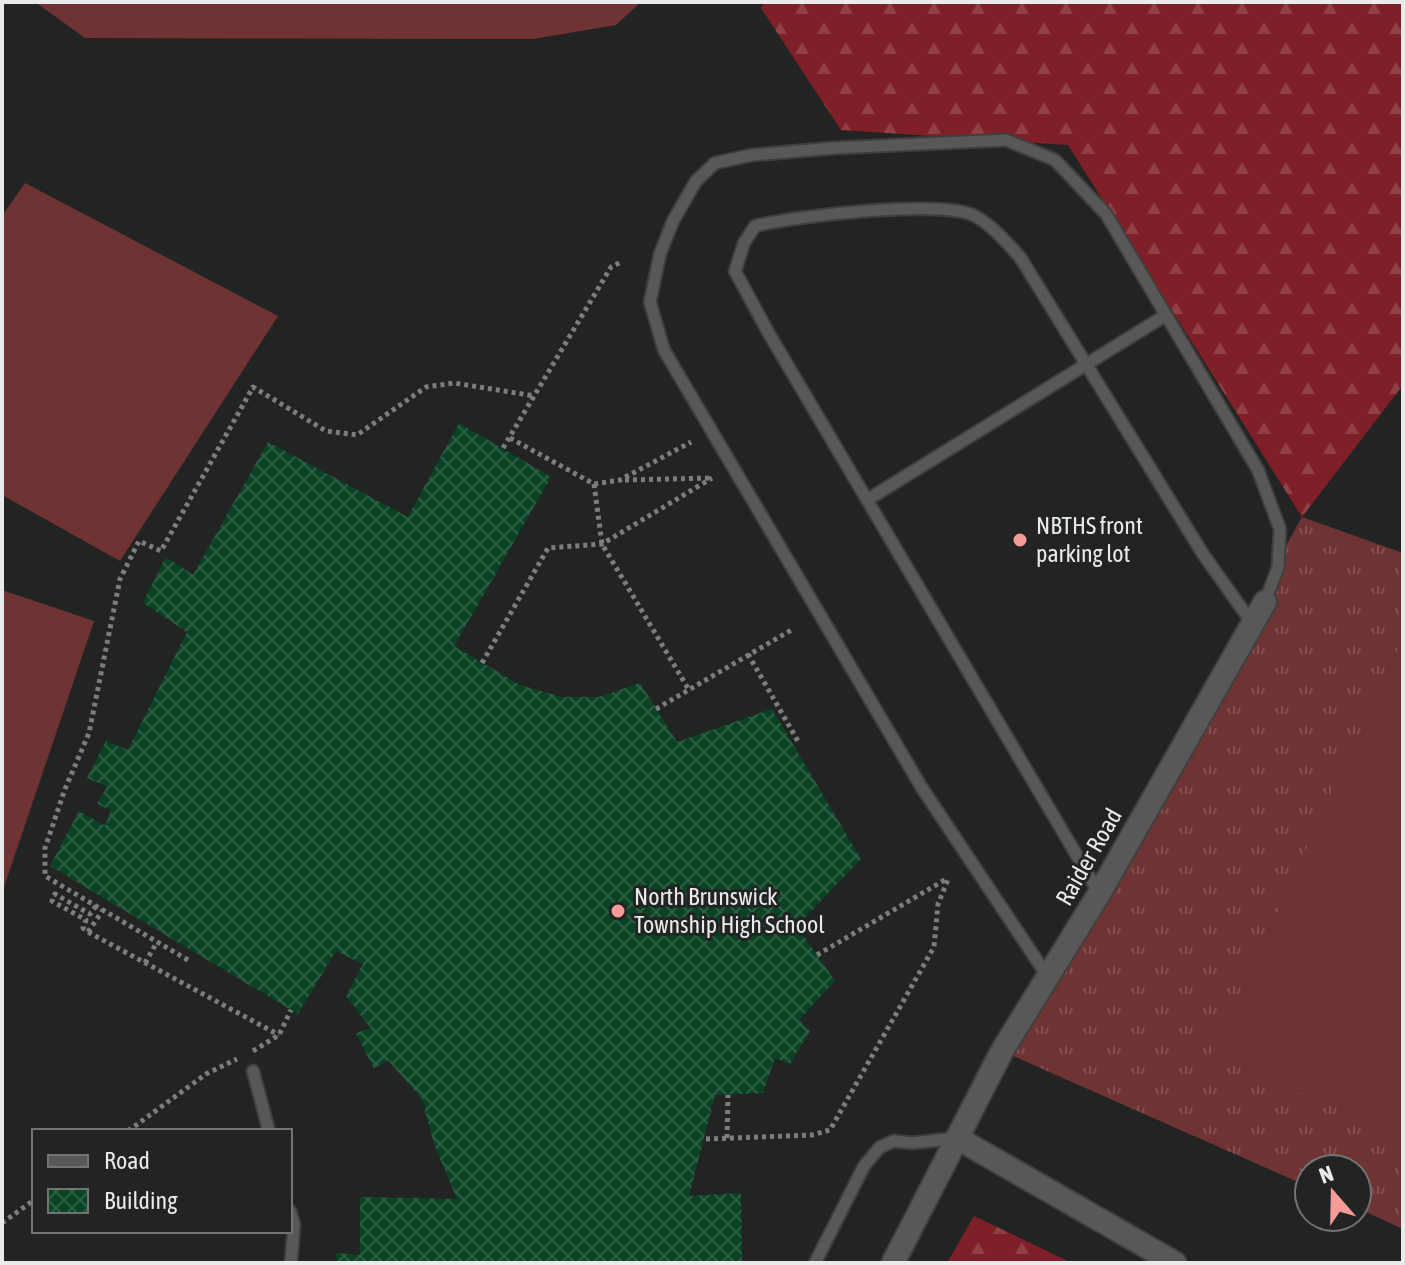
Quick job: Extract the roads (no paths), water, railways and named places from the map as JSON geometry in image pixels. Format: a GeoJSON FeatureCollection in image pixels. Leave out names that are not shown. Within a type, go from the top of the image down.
{"type":"FeatureCollection","features":[{"type":"Feature","properties":{"kind":"street","name":"Raider Road"},"geometry":{"type":"LineString","coordinates":[[893,1263],[1002,1051],[1099,894],[1265,602]]}},
{"type":"Feature","properties":{"kind":"street"},"geometry":{"type":"LineString","coordinates":[[957,1138],[1175,1263]]}},
{"type":"Feature","properties":{"kind":"lane"},"geometry":{"type":"LineString","coordinates":[[1048,977],[922,788],[664,350],[650,302],[660,254],[673,221],[696,181],[715,163],[752,155],[834,148],[1006,140],[1055,160],[1106,214],[1258,470],[1280,529],[1278,567],[1265,602]]}},
{"type":"Feature","properties":{"kind":"lane"},"geometry":{"type":"LineString","coordinates":[[1099,894],[735,271],[744,243],[755,226],[779,220],[917,209],[972,214],[996,230],[1020,257],[1203,554],[1252,623]]}},
{"type":"Feature","properties":{"kind":"lane"},"geometry":{"type":"LineString","coordinates":[[867,500],[1166,315]]}},
{"type":"Feature","properties":{"kind":"lane"},"geometry":{"type":"LineString","coordinates":[[253,1071],[268,1129]]}},
{"type":"Feature","properties":{"kind":"lane"},"geometry":{"type":"LineString","coordinates":[[815,1263],[864,1166],[880,1147],[894,1141],[912,1143],[957,1138]]}},
{"type":"Feature","properties":{"kind":"lane"},"geometry":{"type":"LineString","coordinates":[[291,1263],[292,1218]]}},
{"type":"Feature","properties":{"kind":"place","name":"NBTHS front parking lot"},"geometry":{"type":"Point","coordinates":[1020,540]}},
{"type":"Feature","properties":{"kind":"place","name":"North Brunswick Township High School"},"geometry":{"type":"Point","coordinates":[618,911]}}]}
